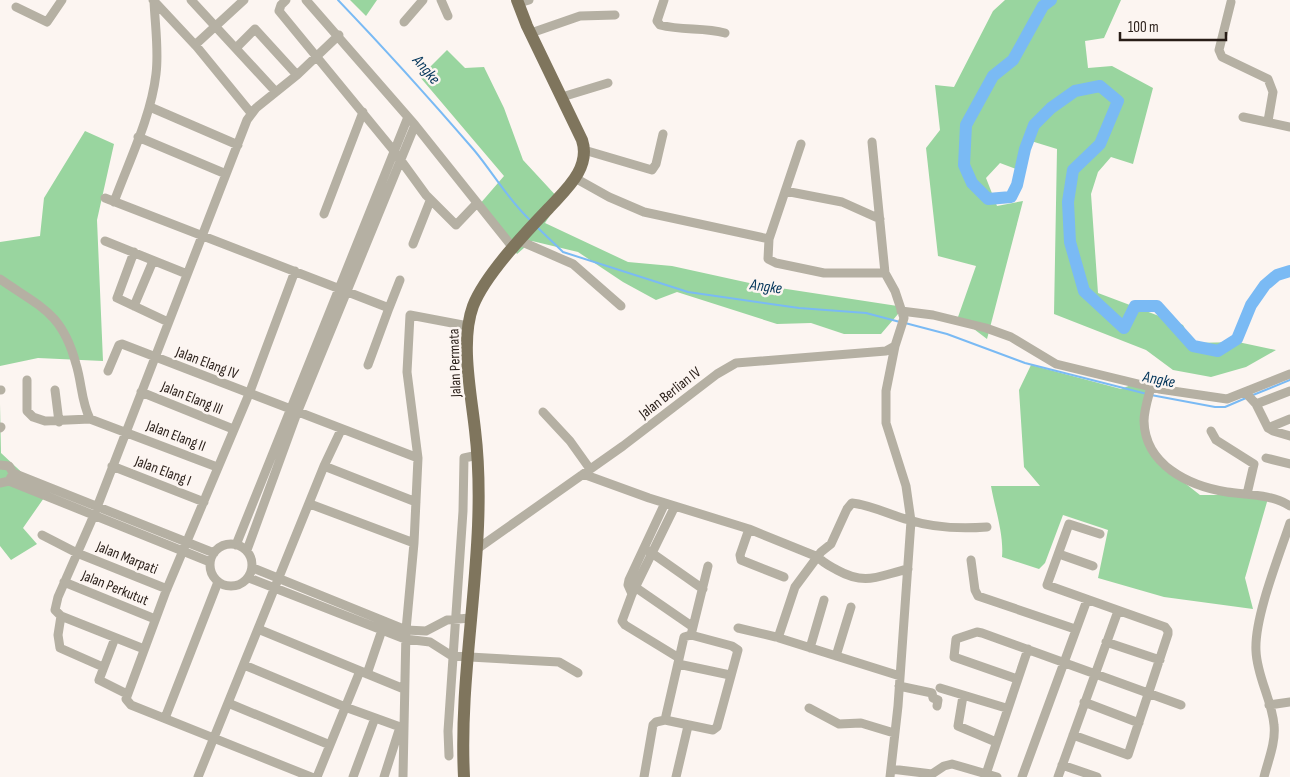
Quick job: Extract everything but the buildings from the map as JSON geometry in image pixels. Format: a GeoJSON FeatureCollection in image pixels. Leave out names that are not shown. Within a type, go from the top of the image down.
{"type":"FeatureCollection","features":[{"type":"Feature","properties":{"kind":"main road"},"geometry":{"type":"LineString","coordinates":[[522,1],[531,33],[582,140],[584,150]]}},
{"type":"Feature","properties":{"kind":"main road","name":"Jalan Permata"},"geometry":{"type":"LineString","coordinates":[[464,777],[467,659],[481,501],[468,351],[468,326],[473,306],[480,293],[520,241],[576,178],[583,162],[584,150]]}},
{"type":"Feature","properties":{"kind":"street"},"geometry":{"type":"LineString","coordinates":[[16,7],[47,22],[62,0]]}},
{"type":"Feature","properties":{"kind":"street"},"geometry":{"type":"LineString","coordinates":[[191,0],[276,92]]}},
{"type":"Feature","properties":{"kind":"street"},"geometry":{"type":"LineString","coordinates":[[286,0],[281,5],[279,11],[315,58],[363,112],[430,200],[456,225],[477,203]]}},
{"type":"Feature","properties":{"kind":"street"},"geometry":{"type":"LineString","coordinates":[[306,0],[339,35],[415,125],[477,203],[520,241],[573,264],[621,306]]}},
{"type":"Feature","properties":{"kind":"street"},"geometry":{"type":"LineString","coordinates":[[404,22],[422,0]]}},
{"type":"Feature","properties":{"kind":"street"},"geometry":{"type":"LineString","coordinates":[[441,0],[448,16]]}},
{"type":"Feature","properties":{"kind":"street"},"geometry":{"type":"LineString","coordinates":[[664,0],[657,20],[660,25],[681,30],[706,28],[725,33]]}},
{"type":"Feature","properties":{"kind":"street"},"geometry":{"type":"LineString","coordinates":[[154,1],[195,45],[251,113]]}},
{"type":"Feature","properties":{"kind":"street"},"geometry":{"type":"LineString","coordinates":[[114,202],[150,107],[156,72],[154,1]]}},
{"type":"Feature","properties":{"kind":"street"},"geometry":{"type":"LineString","coordinates":[[195,45],[216,26],[237,2]]}},
{"type":"Feature","properties":{"kind":"street"},"geometry":{"type":"LineString","coordinates":[[1231,2],[1219,50],[1222,57],[1268,79],[1273,92],[1268,122]]}},
{"type":"Feature","properties":{"kind":"street"},"geometry":{"type":"LineString","coordinates":[[531,33],[580,16],[615,15]]}},
{"type":"Feature","properties":{"kind":"street"},"geometry":{"type":"LineString","coordinates":[[236,48],[255,29],[297,75]]}},
{"type":"Feature","properties":{"kind":"street"},"geometry":{"type":"LineString","coordinates":[[144,649],[61,616],[55,610],[56,604],[95,511],[124,432],[251,113],[297,75],[339,35]]}},
{"type":"Feature","properties":{"kind":"street"},"geometry":{"type":"LineString","coordinates":[[562,97],[608,83]]}},
{"type":"Feature","properties":{"kind":"street"},"geometry":{"type":"LineString","coordinates":[[150,107],[238,145]]}},
{"type":"Feature","properties":{"kind":"street"},"geometry":{"type":"LineString","coordinates":[[324,214],[363,112]]}},
{"type":"Feature","properties":{"kind":"street"},"geometry":{"type":"LineString","coordinates":[[343,290],[408,117]]}},
{"type":"Feature","properties":{"kind":"street"},"geometry":{"type":"LineString","coordinates":[[1242,117],[1290,127]]}},
{"type":"Feature","properties":{"kind":"street"},"geometry":{"type":"LineString","coordinates":[[236,545],[294,411],[343,290],[415,125]]}},
{"type":"Feature","properties":{"kind":"street"},"geometry":{"type":"LineString","coordinates":[[584,150],[652,170],[656,164],[663,134]]}},
{"type":"Feature","properties":{"kind":"street"},"geometry":{"type":"LineString","coordinates":[[138,137],[226,174]]}},
{"type":"Feature","properties":{"kind":"street"},"geometry":{"type":"LineString","coordinates":[[872,142],[885,273],[895,291],[903,314],[886,391],[886,423],[906,486],[911,521],[900,676],[890,773],[932,774],[944,766],[952,764],[997,777]]}},
{"type":"Feature","properties":{"kind":"street"},"geometry":{"type":"LineString","coordinates":[[802,144],[769,239],[768,259],[776,263],[835,275],[885,273]]}},
{"type":"Feature","properties":{"kind":"street"},"geometry":{"type":"LineString","coordinates":[[576,178],[609,197],[644,212],[769,239]]}},
{"type":"Feature","properties":{"kind":"street"},"geometry":{"type":"LineString","coordinates":[[785,191],[842,202],[880,219]]}},
{"type":"Feature","properties":{"kind":"street"},"geometry":{"type":"LineString","coordinates":[[105,198],[389,308]]}},
{"type":"Feature","properties":{"kind":"street"},"geometry":{"type":"LineString","coordinates":[[413,244],[430,200]]}},
{"type":"Feature","properties":{"kind":"street"},"geometry":{"type":"LineString","coordinates":[[105,241],[187,274]]}},
{"type":"Feature","properties":{"kind":"street"},"geometry":{"type":"LineString","coordinates":[[134,252],[116,297],[168,322]]}},
{"type":"Feature","properties":{"kind":"street"},"geometry":{"type":"LineString","coordinates":[[134,306],[153,260]]}},
{"type":"Feature","properties":{"kind":"street"},"geometry":{"type":"LineString","coordinates":[[295,271],[249,394],[155,619],[126,700],[128,704],[311,777]]}},
{"type":"Feature","properties":{"kind":"street"},"geometry":{"type":"LineString","coordinates":[[0,278],[40,304],[57,321],[76,363],[81,397],[90,419],[45,422],[29,414],[27,411],[28,380]]}},
{"type":"Feature","properties":{"kind":"street"},"geometry":{"type":"LineString","coordinates":[[368,365],[400,280]]}},
{"type":"Feature","properties":{"kind":"street"},"geometry":{"type":"LineString","coordinates":[[903,314],[933,315],[986,328],[1011,337],[1056,364],[1150,391],[1227,399],[1290,391]]}},
{"type":"Feature","properties":{"kind":"street"},"geometry":{"type":"LineString","coordinates":[[403,777],[401,728],[405,634],[414,543],[418,458],[407,372],[410,316],[468,326]]}},
{"type":"Feature","properties":{"kind":"street","name":"Jalan Elang IV"},"geometry":{"type":"LineString","coordinates":[[108,370],[120,344],[418,458]]}},
{"type":"Feature","properties":{"kind":"street","name":"Jalan Berlian IV"},"geometry":{"type":"LineString","coordinates":[[477,549],[586,472],[717,374],[736,363],[886,351],[895,346]]}},
{"type":"Feature","properties":{"kind":"street"},"geometry":{"type":"LineString","coordinates":[[1250,397],[1290,374]]}},
{"type":"Feature","properties":{"kind":"street"},"geometry":{"type":"LineString","coordinates":[[54,390],[59,422]]}},
{"type":"Feature","properties":{"kind":"street"},"geometry":{"type":"LineString","coordinates":[[1150,391],[1144,419],[1148,444],[1159,461],[1172,472],[1201,487],[1275,499],[1290,506]]}},
{"type":"Feature","properties":{"kind":"street","name":"Jalan Elang III"},"geometry":{"type":"LineString","coordinates":[[141,392],[233,429]]}},
{"type":"Feature","properties":{"kind":"street"},"geometry":{"type":"LineString","coordinates":[[1250,397],[1268,428],[1273,432],[1290,436]]}},
{"type":"Feature","properties":{"kind":"street"},"geometry":{"type":"LineString","coordinates":[[247,550],[294,411]]}},
{"type":"Feature","properties":{"kind":"street"},"geometry":{"type":"LineString","coordinates":[[543,412],[570,441],[586,472],[665,503],[749,529],[818,557],[826,564],[859,580],[908,569]]}},
{"type":"Feature","properties":{"kind":"street","name":"Jalan Elang II"},"geometry":{"type":"LineString","coordinates":[[90,419],[217,467]]}},
{"type":"Feature","properties":{"kind":"street"},"geometry":{"type":"LineString","coordinates":[[1268,428],[1290,419]]}},
{"type":"Feature","properties":{"kind":"street"},"geometry":{"type":"LineString","coordinates":[[202,776],[214,737],[324,466],[341,430]]}},
{"type":"Feature","properties":{"kind":"street"},"geometry":{"type":"LineString","coordinates":[[1212,431],[1216,440],[1254,464],[1247,494]]}},
{"type":"Feature","properties":{"kind":"street"},"geometry":{"type":"LineString","coordinates":[[449,756],[448,731],[464,458],[478,456]]}},
{"type":"Feature","properties":{"kind":"street"},"geometry":{"type":"LineString","coordinates":[[1266,458],[1290,464]]}},
{"type":"Feature","properties":{"kind":"street"},"geometry":{"type":"LineString","coordinates":[[0,464],[9,466],[7,479],[212,557]]}},
{"type":"Feature","properties":{"kind":"street","name":"Jalan Elang I"},"geometry":{"type":"LineString","coordinates":[[112,466],[204,502]]}},
{"type":"Feature","properties":{"kind":"street"},"geometry":{"type":"LineString","coordinates":[[324,466],[416,502]]}},
{"type":"Feature","properties":{"kind":"street"},"geometry":{"type":"LineString","coordinates":[[644,777],[653,725],[656,722],[664,720],[688,726],[715,729],[738,650],[736,647],[692,631],[628,585],[665,503]]}},
{"type":"Feature","properties":{"kind":"street"},"geometry":{"type":"LineString","coordinates":[[738,628],[776,637],[779,635],[795,587],[818,557],[831,544],[847,509],[852,503],[911,521],[951,528],[987,527]]}},
{"type":"Feature","properties":{"kind":"street"},"geometry":{"type":"LineString","coordinates":[[310,504],[414,543]]}},
{"type":"Feature","properties":{"kind":"street"},"geometry":{"type":"LineString","coordinates":[[675,506],[633,590],[622,622],[679,661],[730,675]]}},
{"type":"Feature","properties":{"kind":"street"},"geometry":{"type":"LineString","coordinates":[[1264,777],[1274,738],[1274,725],[1258,667],[1257,635],[1265,600],[1290,523]]}},
{"type":"Feature","properties":{"kind":"street"},"geometry":{"type":"LineString","coordinates":[[1074,735],[1128,755],[1168,634],[1167,628],[1047,585],[1069,524],[1100,534]]}},
{"type":"Feature","properties":{"kind":"street"},"geometry":{"type":"LineString","coordinates":[[749,529],[740,555],[741,560],[784,578]]}},
{"type":"Feature","properties":{"kind":"street","name":"Jalan Marpati"},"geometry":{"type":"LineString","coordinates":[[42,535],[77,552],[167,589]]}},
{"type":"Feature","properties":{"kind":"street"},"geometry":{"type":"LineString","coordinates":[[226,545],[236,545],[247,550],[252,559],[253,568],[249,578],[241,584],[232,587],[218,582],[211,573],[212,557],[226,545]]}},
{"type":"Feature","properties":{"kind":"street"},"geometry":{"type":"LineString","coordinates":[[644,548],[703,589]]}},
{"type":"Feature","properties":{"kind":"street"},"geometry":{"type":"LineString","coordinates":[[1059,554],[1093,566]]}},
{"type":"Feature","properties":{"kind":"street"},"geometry":{"type":"LineString","coordinates":[[971,560],[975,590],[978,596],[1075,629]]}},
{"type":"Feature","properties":{"kind":"street"},"geometry":{"type":"LineString","coordinates":[[459,563],[475,568]]}},
{"type":"Feature","properties":{"kind":"street"},"geometry":{"type":"LineString","coordinates":[[664,720],[684,636],[692,631],[708,566]]}},
{"type":"Feature","properties":{"kind":"street"},"geometry":{"type":"LineString","coordinates":[[253,568],[277,584],[382,630],[405,634],[430,630],[439,623],[470,618]]}},
{"type":"Feature","properties":{"kind":"street"},"geometry":{"type":"LineString","coordinates":[[249,578],[277,584],[430,642],[452,656],[467,659],[559,662],[578,673]]}},
{"type":"Feature","properties":{"kind":"street","name":"Jalan Perkutut"},"geometry":{"type":"LineString","coordinates":[[64,582],[155,619]]}},
{"type":"Feature","properties":{"kind":"street"},"geometry":{"type":"LineString","coordinates":[[165,718],[218,582]]}},
{"type":"Feature","properties":{"kind":"street"},"geometry":{"type":"LineString","coordinates":[[798,592],[781,639],[900,676]]}},
{"type":"Feature","properties":{"kind":"street"},"geometry":{"type":"LineString","coordinates":[[810,648],[824,600]]}},
{"type":"Feature","properties":{"kind":"street"},"geometry":{"type":"LineString","coordinates":[[1022,777],[1062,661],[1087,600]]}},
{"type":"Feature","properties":{"kind":"street"},"geometry":{"type":"LineString","coordinates":[[836,656],[851,607]]}},
{"type":"Feature","properties":{"kind":"street"},"geometry":{"type":"LineString","coordinates":[[1058,777],[1118,611]]}},
{"type":"Feature","properties":{"kind":"street"},"geometry":{"type":"LineString","coordinates":[[61,616],[58,635],[60,648],[103,667]]}},
{"type":"Feature","properties":{"kind":"street"},"geometry":{"type":"LineString","coordinates":[[258,629],[404,688]]}},
{"type":"Feature","properties":{"kind":"street"},"geometry":{"type":"LineString","coordinates":[[317,777],[346,707],[364,673],[382,630]]}},
{"type":"Feature","properties":{"kind":"street"},"geometry":{"type":"LineString","coordinates":[[1017,679],[954,657],[956,639],[980,632],[1095,672],[1181,705]]}},
{"type":"Feature","properties":{"kind":"street"},"geometry":{"type":"LineString","coordinates":[[115,638],[100,677],[101,681],[127,694]]}},
{"type":"Feature","properties":{"kind":"street"},"geometry":{"type":"LineString","coordinates":[[1106,642],[1160,660]]}},
{"type":"Feature","properties":{"kind":"street"},"geometry":{"type":"LineString","coordinates":[[985,775],[1006,708],[1028,649]]}},
{"type":"Feature","properties":{"kind":"street"},"geometry":{"type":"LineString","coordinates":[[244,665],[401,728]]}},
{"type":"Feature","properties":{"kind":"street"},"geometry":{"type":"LineString","coordinates":[[899,686],[932,693],[933,698],[938,700],[936,706]]}},
{"type":"Feature","properties":{"kind":"street"},"geometry":{"type":"LineString","coordinates":[[940,688],[1006,708]]}},
{"type":"Feature","properties":{"kind":"street"},"geometry":{"type":"LineString","coordinates":[[963,696],[958,726],[996,742]]}},
{"type":"Feature","properties":{"kind":"street"},"geometry":{"type":"LineString","coordinates":[[1084,702],[1139,723]]}},
{"type":"Feature","properties":{"kind":"street"},"geometry":{"type":"LineString","coordinates":[[1269,705],[1290,702]]}},
{"type":"Feature","properties":{"kind":"street"},"geometry":{"type":"LineString","coordinates":[[228,703],[330,745]]}},
{"type":"Feature","properties":{"kind":"street"},"geometry":{"type":"LineString","coordinates":[[809,708],[839,724],[862,723],[894,733]]}},
{"type":"Feature","properties":{"kind":"street"},"geometry":{"type":"LineString","coordinates":[[353,777],[375,718]]}},
{"type":"Feature","properties":{"kind":"street"},"geometry":{"type":"LineString","coordinates":[[676,777],[688,726]]}},
{"type":"Feature","properties":{"kind":"street"},"geometry":{"type":"LineString","coordinates":[[384,777],[401,728]]}},
{"type":"Feature","properties":{"kind":"street"},"geometry":{"type":"LineString","coordinates":[[1062,765],[1097,777]]}},
{"type":"Feature","properties":{"kind":"green space"},"geometry":{"type":"Polygon","coordinates":[[[350,0],[377,0],[366,16],[350,0]]]}},
{"type":"Feature","properties":{"kind":"green space"},"geometry":{"type":"Polygon","coordinates":[[[1005,0],[1121,0],[1104,38],[1085,41],[1088,68],[1112,66],[1153,88],[1133,164],[1111,157],[1098,172],[1091,194],[1098,293],[1183,325],[1192,343],[1238,342],[1276,350],[1246,367],[1211,377],[1173,370],[1146,350],[1054,314],[1057,149],[1031,141],[1021,171],[1000,163],[986,178],[997,206],[1023,201],[987,339],[958,317],[976,266],[938,256],[926,148],[940,130],[935,85],[954,87],[993,11],[1005,0]]]}},
{"type":"Feature","properties":{"kind":"green space"},"geometry":{"type":"Polygon","coordinates":[[[447,50],[465,68],[484,67],[504,108],[523,160],[560,200],[545,223],[628,262],[672,266],[754,284],[904,307],[881,334],[844,334],[811,323],[777,324],[677,292],[656,300],[623,282],[578,252],[532,241],[517,254],[479,205],[504,176],[420,77],[447,50]]]}},
{"type":"Feature","properties":{"kind":"green space"},"geometry":{"type":"Polygon","coordinates":[[[85,131],[114,144],[97,220],[103,361],[38,358],[0,366],[0,242],[40,236],[44,198],[85,131]]]}},
{"type":"Feature","properties":{"kind":"green space"},"geometry":{"type":"Polygon","coordinates":[[[1031,365],[1121,389],[1136,383],[1150,386],[1145,442],[1158,462],[1200,495],[1269,495],[1245,578],[1253,609],[1164,597],[1098,578],[1108,530],[1063,515],[1045,563],[1039,569],[1002,557],[1000,530],[991,486],[1040,486],[1024,467],[1019,390],[1031,365]]]}},
{"type":"Feature","properties":{"kind":"green space"},"geometry":{"type":"Polygon","coordinates":[[[0,404],[1,453],[46,495],[23,528],[37,544],[11,560],[0,546],[0,404]]]}},
{"type":"Feature","properties":{"kind":"waterway","name":"Angke"},"geometry":{"type":"LineString","coordinates":[[338,0],[457,131],[481,159],[501,187],[531,221]]}},
{"type":"Feature","properties":{"kind":"waterway","name":"Angke"},"geometry":{"type":"LineString","coordinates":[[1051,0],[1043,6],[1013,60],[993,76],[966,125],[964,165],[972,183],[988,199],[1011,197],[1017,185],[1025,149],[1034,125],[1051,108],[1075,91],[1100,86],[1118,101],[1100,144],[1073,170],[1068,202],[1070,242],[1084,291],[1124,328],[1135,306],[1157,306],[1193,346],[1218,351],[1237,339],[1251,305],[1265,285],[1277,275],[1290,271]]}},
{"type":"Feature","properties":{"kind":"waterway","name":"Angke"},"geometry":{"type":"LineString","coordinates":[[538,228],[563,252],[688,292],[799,308],[866,313],[900,322]]}},
{"type":"Feature","properties":{"kind":"waterway","name":"Angke"},"geometry":{"type":"LineString","coordinates":[[905,323],[947,334],[1025,363],[1147,394]]}},
{"type":"Feature","properties":{"kind":"waterway","name":"Angke"},"geometry":{"type":"LineString","coordinates":[[1253,395],[1290,380]]}},
{"type":"Feature","properties":{"kind":"waterway","name":"Angke"},"geometry":{"type":"LineString","coordinates":[[1151,395],[1215,407],[1225,407],[1246,398]]}}]}
